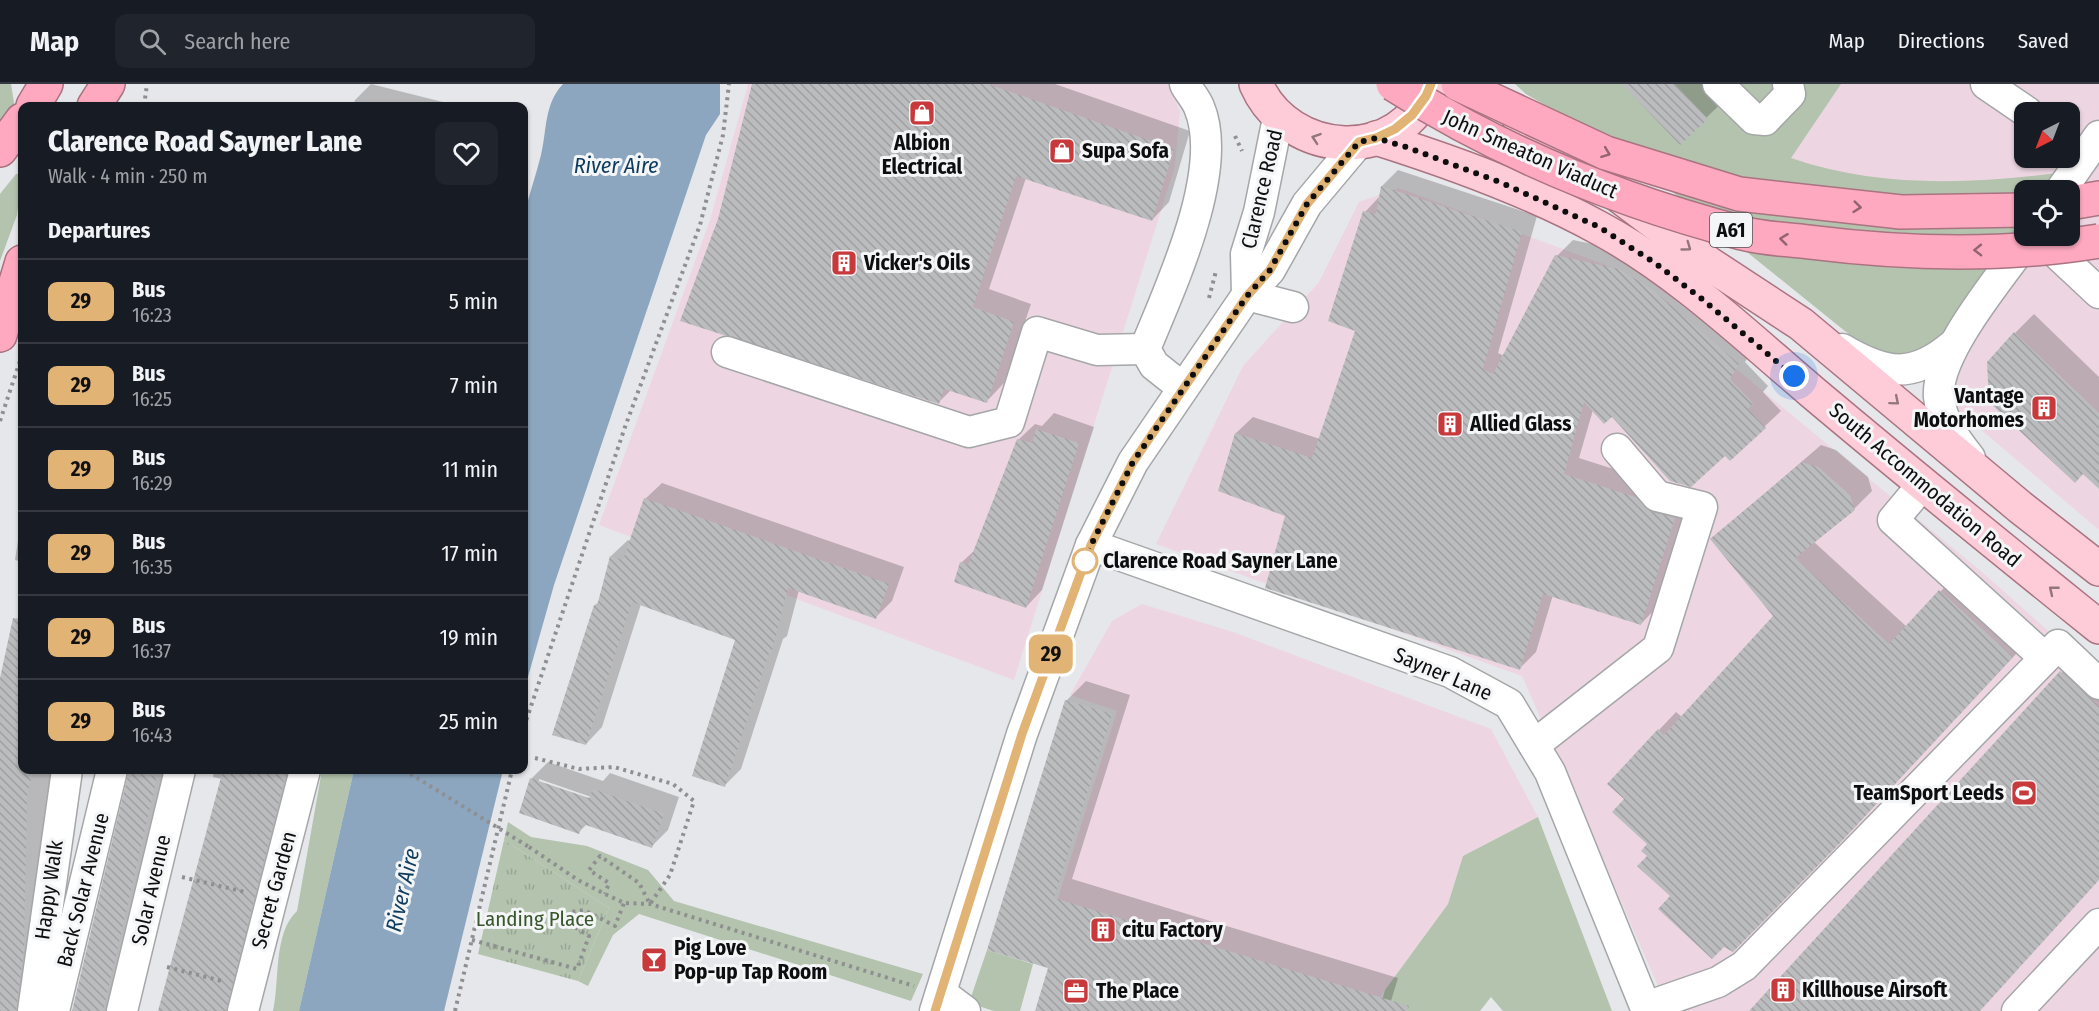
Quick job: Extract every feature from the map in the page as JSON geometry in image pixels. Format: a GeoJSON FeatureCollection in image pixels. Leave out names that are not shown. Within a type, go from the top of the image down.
{"type":"FeatureCollection","features":[{"type":"Feature","properties":{"kind":"highway","name":"John Smeaton Viaduct"},"geometry":{"type":"LineString","coordinates":[[1393,84],[1450,120],[1599,189],[1744,234],[1886,251],[2052,249],[2099,241]]}},
{"type":"Feature","properties":{"kind":"highway","name":"John Smeaton Viaduct"},"geometry":{"type":"LineString","coordinates":[[1458,84],[1606,153],[1739,194],[1901,212],[2014,210]]}},
{"type":"Feature","properties":{"kind":"highway"},"geometry":{"type":"LineString","coordinates":[[0,150],[18,124]]}},
{"type":"Feature","properties":{"kind":"highway"},"geometry":{"type":"LineString","coordinates":[[2080,201],[2099,198]]}},
{"type":"Feature","properties":{"kind":"highway"},"geometry":{"type":"LineString","coordinates":[[0,335],[18,275]]}},
{"type":"Feature","properties":{"kind":"main road","name":"South Accommodation Road"},"geometry":{"type":"LineString","coordinates":[[1256,84],[1263,99],[1278,118],[1298,132],[1327,142],[1367,140],[1395,129],[1412,115],[1426,96],[1431,84]]}},
{"type":"Feature","properties":{"kind":"main road","name":"South Accommodation Road"},"geometry":{"type":"LineString","coordinates":[[1474,84],[1691,250],[1801,324],[1997,488],[2099,569]]}},
{"type":"Feature","properties":{"kind":"main road","name":"South Accommodation Road"},"geometry":{"type":"LineString","coordinates":[[1367,140],[1502,183],[1599,227],[1627,244],[1702,299],[1923,484],[2099,627]]}},
{"type":"Feature","properties":{"kind":"street"},"geometry":{"type":"LineString","coordinates":[[1145,349],[1183,255],[1201,193],[1207,148],[1200,108],[1185,84]]}},
{"type":"Feature","properties":{"kind":"street"},"geometry":{"type":"LineString","coordinates":[[1718,84],[1754,119],[1765,120],[1790,94],[1788,84]]}},
{"type":"Feature","properties":{"kind":"street"},"geometry":{"type":"LineString","coordinates":[[1986,84],[2014,103]]}},
{"type":"Feature","properties":{"kind":"street","name":"Clarence Road"},"geometry":{"type":"LineString","coordinates":[[1247,296],[1246,254],[1259,212],[1278,118]]}},
{"type":"Feature","properties":{"kind":"street","name":"Clarence Road"},"geometry":{"type":"LineString","coordinates":[[939,999],[1022,734],[1091,545],[1133,462],[1247,296],[1270,270],[1307,204],[1367,140]]}},
{"type":"Feature","properties":{"kind":"street"},"geometry":{"type":"LineString","coordinates":[[2066,180],[2085,144]]}},
{"type":"Feature","properties":{"kind":"street"},"geometry":{"type":"LineString","coordinates":[[1997,488],[1959,444],[1942,412],[1939,398],[1941,374],[1955,343],[2023,246]]}},
{"type":"Feature","properties":{"kind":"street"},"geometry":{"type":"LineString","coordinates":[[2049,246],[2099,293]]}},
{"type":"Feature","properties":{"kind":"street"},"geometry":{"type":"LineString","coordinates":[[1247,296],[1293,307]]}},
{"type":"Feature","properties":{"kind":"street"},"geometry":{"type":"LineString","coordinates":[[1801,324],[1855,357],[1896,370],[1926,365],[1955,343]]}},
{"type":"Feature","properties":{"kind":"street"},"geometry":{"type":"LineString","coordinates":[[727,352],[969,432],[1009,422],[1036,332],[1097,350],[1145,349]]}},
{"type":"Feature","properties":{"kind":"street"},"geometry":{"type":"LineString","coordinates":[[1145,349],[1154,365],[1183,388]]}},
{"type":"Feature","properties":{"kind":"street"},"geometry":{"type":"LineString","coordinates":[[1534,745],[1658,648],[1702,507],[1657,496],[1617,449]]}},
{"type":"Feature","properties":{"kind":"street"},"geometry":{"type":"LineString","coordinates":[[1923,484],[1893,520],[2045,658]]}},
{"type":"Feature","properties":{"kind":"street","name":"Sayner Lane"},"geometry":{"type":"LineString","coordinates":[[1091,545],[1450,672],[1509,704],[1550,772],[1647,1009]]}},
{"type":"Feature","properties":{"kind":"street"},"geometry":{"type":"LineString","coordinates":[[1647,1009],[1718,982],[1744,966],[2058,645],[2099,684]]}},
{"type":"Feature","properties":{"kind":"street","name":"Happy Walk"},"geometry":{"type":"LineString","coordinates":[[33,1011],[66,774]]}},
{"type":"Feature","properties":{"kind":"street","name":"Back Solar Avenue"},"geometry":{"type":"LineString","coordinates":[[54,1011],[111,774]]}},
{"type":"Feature","properties":{"kind":"street","name":"Solar Avenue"},"geometry":{"type":"LineString","coordinates":[[122,1011],[179,774]]}},
{"type":"Feature","properties":{"kind":"street","name":"Secret Garden"},"geometry":{"type":"LineString","coordinates":[[246,999],[304,774]]}},
{"type":"Feature","properties":{"kind":"street"},"geometry":{"type":"LineString","coordinates":[[2017,1011],[2099,924]]}},
{"type":"Feature","properties":{"kind":"street"},"geometry":{"type":"LineString","coordinates":[[939,999],[965,1011]]}},
{"type":"Feature","properties":{"kind":"path"},"geometry":{"type":"LineString","coordinates":[[145,102],[147,84]]}},
{"type":"Feature","properties":{"kind":"path"},"geometry":{"type":"LineString","coordinates":[[528,715],[625,427],[700,225],[723,135],[729,84]]}},
{"type":"Feature","properties":{"kind":"path"},"geometry":{"type":"LineString","coordinates":[[0,421],[18,366]]}},
{"type":"Feature","properties":{"kind":"path"},"geometry":{"type":"LineString","coordinates":[[535,758],[579,770],[614,767],[673,784],[694,801],[670,875],[650,904]]}},
{"type":"Feature","properties":{"kind":"path"},"geometry":{"type":"LineString","coordinates":[[410,774],[578,880],[624,903],[650,904],[939,999]]}},
{"type":"Feature","properties":{"kind":"path"},"geometry":{"type":"LineString","coordinates":[[455,1011],[511,774]]}},
{"type":"Feature","properties":{"kind":"path"},"geometry":{"type":"LineString","coordinates":[[605,894],[609,883],[589,870],[600,856],[639,883],[650,904]]}},
{"type":"Feature","properties":{"kind":"path"},"geometry":{"type":"LineString","coordinates":[[215,885],[240,890]]}},
{"type":"Feature","properties":{"kind":"path"},"geometry":{"type":"LineString","coordinates":[[472,940],[577,969],[589,936],[570,924],[571,912],[584,910],[615,926],[624,903]]}},
{"type":"Feature","properties":{"kind":"path"},"geometry":{"type":"LineString","coordinates":[[167,967],[246,999]]}},
{"type":"Feature","properties":{"kind":"shaded area"},"geometry":{"type":"Polygon","coordinates":[[[748,84],[1168,84],[1180,111],[1175,166],[1014,680],[599,525],[710,220],[748,84]]]}},
{"type":"Feature","properties":{"kind":"shaded area"},"geometry":{"type":"Polygon","coordinates":[[[1525,84],[2099,84],[2099,530],[1859,326],[1525,84]]]}},
{"type":"Feature","properties":{"kind":"shaded area"},"geometry":{"type":"Polygon","coordinates":[[[1399,188],[1614,268],[1982,572],[2099,676],[2099,1011],[1669,1011],[1522,676],[1156,544],[1243,366],[1319,282],[1359,202],[1399,188]]]}},
{"type":"Feature","properties":{"kind":"shaded area"},"geometry":{"type":"Polygon","coordinates":[[[1142,604],[1233,632],[1491,729],[1538,817],[1463,856],[1448,904],[1380,997],[1376,1011],[1038,961],[1117,711],[1070,695],[1112,621],[1142,604]]]}},
{"type":"Feature","properties":{"kind":"green space"},"geometry":{"type":"Polygon","coordinates":[[[0,84],[11,84],[15,109],[0,129],[0,84]]]}},
{"type":"Feature","properties":{"kind":"green space"},"geometry":{"type":"Polygon","coordinates":[[[1515,84],[1841,84],[1791,158],[1856,175],[1923,181],[1991,180],[2058,173],[2053,180],[2014,180],[2014,242],[1939,359],[1882,361],[1618,148],[1526,94],[1515,84]]]}},
{"type":"Feature","properties":{"kind":"green space"},"geometry":{"type":"Polygon","coordinates":[[[18,174],[17,215],[0,261],[0,194],[18,174]]]}},
{"type":"Feature","properties":{"kind":"green space"},"geometry":{"type":"Polygon","coordinates":[[[321,774],[353,774],[299,1011],[273,1011],[281,944],[289,920],[297,911],[321,774]]]}},
{"type":"Feature","properties":{"kind":"green space"},"geometry":{"type":"Polygon","coordinates":[[[1538,817],[1612,1011],[1503,1011],[1491,997],[1480,1011],[1379,1011],[1385,990],[1448,904],[1463,856],[1538,817]]]}},
{"type":"Feature","properties":{"kind":"green space"},"geometry":{"type":"Polygon","coordinates":[[[508,822],[531,837],[587,846],[648,870],[674,901],[923,974],[911,1001],[639,914],[613,935],[588,986],[578,981],[609,908],[504,840],[508,822]]]}},
{"type":"Feature","properties":{"kind":"green space","name":"Landing Place"},"geometry":{"type":"Polygon","coordinates":[[[504,840],[609,908],[578,981],[478,954],[504,840]]]}},
{"type":"Feature","properties":{"kind":"green space"},"geometry":{"type":"Polygon","coordinates":[[[987,950],[1033,964],[1020,1011],[994,1011],[969,1003],[987,950]]]}},
{"type":"Feature","properties":{"kind":"water","name":"River Aire"},"geometry":{"type":"Polygon","coordinates":[[[563,84],[720,84],[720,114],[706,135],[554,585],[528,677],[528,201],[541,155],[549,109],[563,84]]]}},
{"type":"Feature","properties":{"kind":"water","name":"River Aire"},"geometry":{"type":"Polygon","coordinates":[[[353,774],[502,774],[444,1011],[299,1011],[353,774]]]}},
{"type":"Feature","properties":{"kind":"building","name":"Vicker's Oils"},"geometry":{"type":"Polygon","coordinates":[[[752,84],[988,84],[1174,149],[1152,221],[1016,176],[973,307],[1014,322],[987,403],[944,389],[939,404],[680,321],[718,219],[752,84]]]}},
{"type":"Feature","properties":{"kind":"building"},"geometry":{"type":"Polygon","coordinates":[[[1622,84],[1675,84],[1708,119],[1680,145],[1622,84]]]}},
{"type":"Feature","properties":{"kind":"building","name":"Allied Glass"},"geometry":{"type":"Polygon","coordinates":[[[1381,186],[1522,232],[1483,369],[1493,374],[1555,255],[1619,269],[1653,290],[1739,364],[1730,379],[1753,403],[1748,409],[1766,428],[1730,461],[1725,456],[1691,487],[1670,481],[1612,417],[1604,424],[1584,402],[1564,474],[1635,497],[1652,512],[1675,518],[1641,625],[1543,594],[1520,670],[1265,588],[1285,516],[1218,491],[1235,433],[1312,458],[1355,331],[1328,321],[1363,211],[1376,214],[1381,186]]]}},
{"type":"Feature","properties":{"kind":"building","name":"Vantage Motorhomes"},"geometry":{"type":"Polygon","coordinates":[[[2014,332],[2099,413],[2099,489],[2083,474],[2075,483],[1989,402],[1987,362],[2014,332]]]}},
{"type":"Feature","properties":{"kind":"building"},"geometry":{"type":"Polygon","coordinates":[[[1036,429],[1079,443],[1026,608],[954,582],[960,562],[968,565],[1017,439],[1032,443],[1036,429]]]}},
{"type":"Feature","properties":{"kind":"building"},"geometry":{"type":"Polygon","coordinates":[[[1802,462],[1818,467],[1850,495],[1855,510],[1795,558],[1889,644],[1939,590],[2013,657],[1843,840],[1733,952],[1724,947],[1712,959],[1658,909],[1670,896],[1637,866],[1647,856],[1641,851],[1647,844],[1612,812],[1624,799],[1607,784],[1658,729],[1664,735],[1773,616],[1710,539],[1802,462]]]}},
{"type":"Feature","properties":{"kind":"building"},"geometry":{"type":"Polygon","coordinates":[[[644,498],[889,584],[876,619],[788,588],[771,654],[769,653],[725,787],[692,776],[735,640],[632,602],[586,745],[552,735],[594,605],[597,606],[610,556],[623,560],[644,498]]]}},
{"type":"Feature","properties":{"kind":"building"},"geometry":{"type":"Polygon","coordinates":[[[13,618],[18,619],[18,774],[32,774],[27,796],[24,949],[16,1011],[0,1011],[0,678],[13,618]]]}},
{"type":"Feature","properties":{"kind":"building","name":"TeamSport Leeds"},"geometry":{"type":"Polygon","coordinates":[[[2060,671],[2099,706],[2099,880],[1980,1011],[1749,1011],[2060,671]]]}},
{"type":"Feature","properties":{"kind":"building"},"geometry":{"type":"Polygon","coordinates":[[[1065,700],[1112,714],[1054,898],[1409,1006],[1408,1011],[1035,1011],[1048,968],[987,950],[1065,700]]]}},
{"type":"Feature","properties":{"kind":"building"},"geometry":{"type":"Polygon","coordinates":[[[128,774],[157,777],[103,1011],[72,1011],[128,774]]]}},
{"type":"Feature","properties":{"kind":"building"},"geometry":{"type":"Polygon","coordinates":[[[222,774],[286,774],[226,1011],[158,1011],[222,774]]]}},
{"type":"Feature","properties":{"kind":"building"},"geometry":{"type":"Polygon","coordinates":[[[530,778],[589,798],[593,789],[664,814],[652,848],[583,824],[579,834],[519,813],[530,778]]]}},
{"type":"Feature","properties":{"kind":"bus line","name":"29"},"geometry":{"type":"LineString","coordinates":[[935,1011],[1022,734],[1091,545],[1133,462],[1247,296],[1270,270],[1307,204],[1359,142],[1376,138],[1395,129],[1412,115],[1426,96],[1431,84]]}},
{"type":"Feature","properties":{"kind":"place","name":"Albion Electrical"},"geometry":{"type":"Point","coordinates":[922,113]}},
{"type":"Feature","properties":{"kind":"place","name":"Supa Sofa"},"geometry":{"type":"Point","coordinates":[1062,151]}},
{"type":"Feature","properties":{"kind":"place","name":"Vicker's Oils"},"geometry":{"type":"Point","coordinates":[844,263]}},
{"type":"Feature","properties":{"kind":"place","name":"Vantage Motorhomes"},"geometry":{"type":"Point","coordinates":[2044,408]}},
{"type":"Feature","properties":{"kind":"place","name":"Allied Glass"},"geometry":{"type":"Point","coordinates":[1450,424]}},
{"type":"Feature","properties":{"kind":"place","name":"Clarence Road Sayner Lane"},"geometry":{"type":"Point","coordinates":[1085,561]}},
{"type":"Feature","properties":{"kind":"place","name":"TeamSport Leeds"},"geometry":{"type":"Point","coordinates":[2024,793]}},
{"type":"Feature","properties":{"kind":"place","name":"citu Factory"},"geometry":{"type":"Point","coordinates":[1103,930]}},
{"type":"Feature","properties":{"kind":"place","name":"Pig Love Pop-up Tap Room"},"geometry":{"type":"Point","coordinates":[654,960]}},
{"type":"Feature","properties":{"kind":"place","name":"Killhouse Airsoft"},"geometry":{"type":"Point","coordinates":[1783,990]}},
{"type":"Feature","properties":{"kind":"place","name":"The Place"},"geometry":{"type":"Point","coordinates":[1076,991]}},
{"type":"Feature","properties":{"kind":"route"},"geometry":{"type":"LineString","coordinates":[[1085,561],[1083,566],[1091,545],[1133,462],[1247,296],[1270,270],[1307,204],[1359,142],[1376,138],[1406,147],[1502,183],[1599,227],[1655,263],[1794,376]]}}]}
